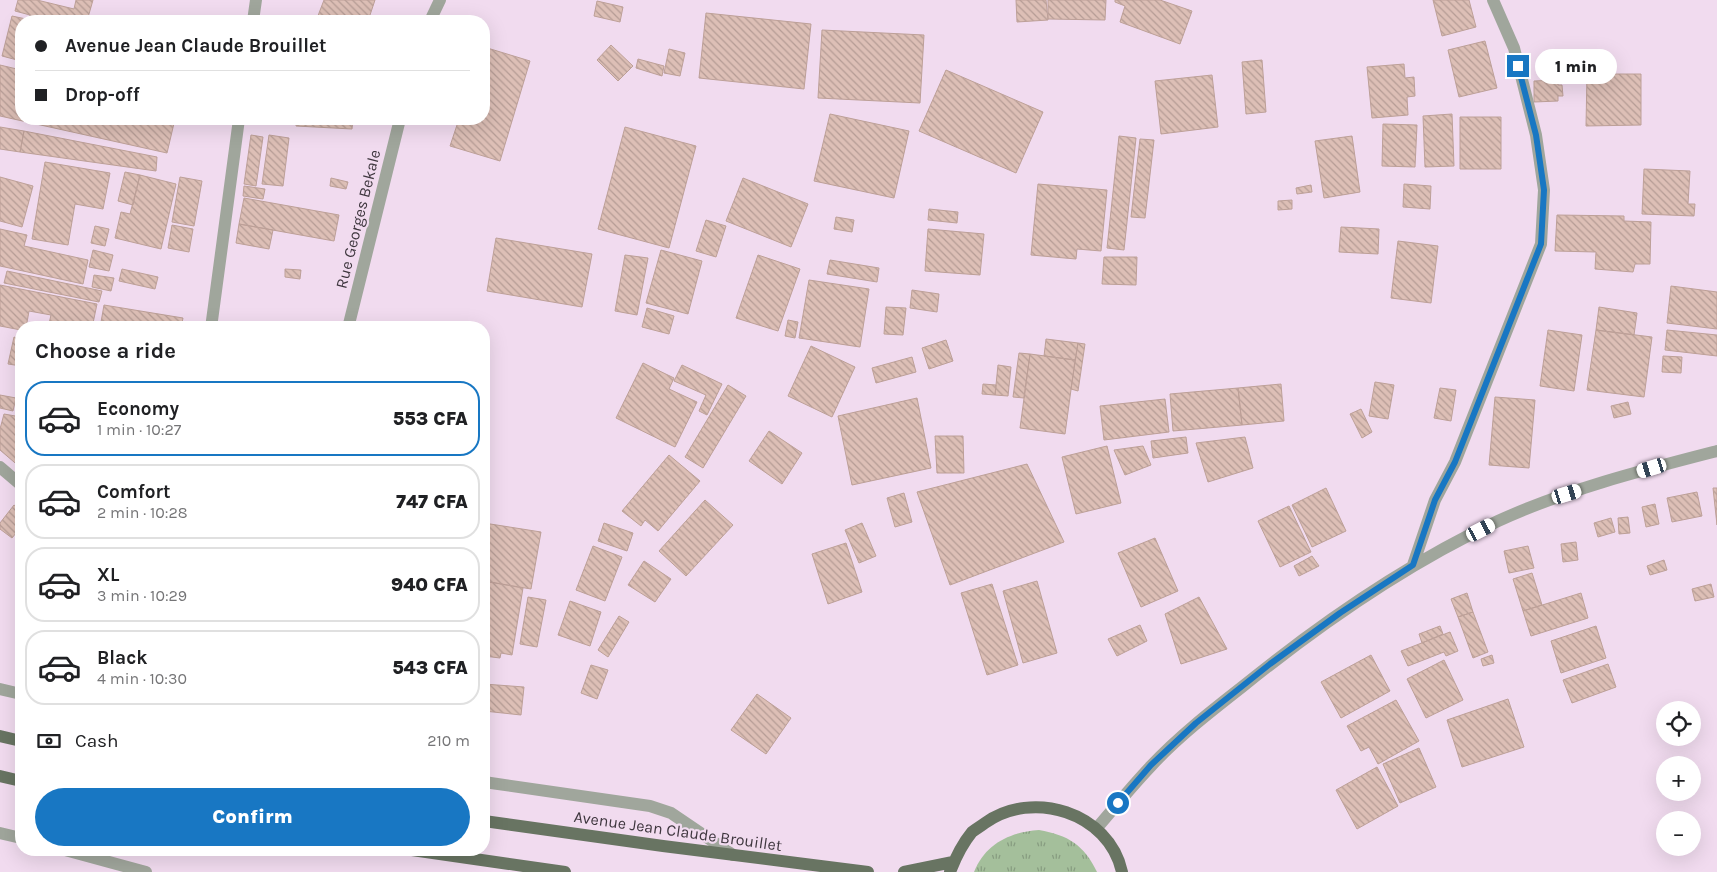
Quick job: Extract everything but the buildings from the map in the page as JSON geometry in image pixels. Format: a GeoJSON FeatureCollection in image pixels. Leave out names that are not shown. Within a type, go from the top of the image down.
{"type":"FeatureCollection","features":[{"type":"Feature","properties":{"kind":"main road"},"geometry":{"type":"LineString","coordinates":[[0,736],[15,740]]}},
{"type":"Feature","properties":{"kind":"main road"},"geometry":{"type":"LineString","coordinates":[[0,776],[15,780]]}},
{"type":"Feature","properties":{"kind":"main road"},"geometry":{"type":"LineString","coordinates":[[904,872],[951,867],[973,832],[995,816],[1021,808],[1048,807],[1074,814],[1096,829],[1110,845],[1120,863],[1122,872]]}},
{"type":"Feature","properties":{"kind":"main road","name":"Avenue Jean Claude Brouillet"},"geometry":{"type":"LineString","coordinates":[[490,822],[868,872]]}},
{"type":"Feature","properties":{"kind":"main road"},"geometry":{"type":"LineString","coordinates":[[454,856],[565,872]]}},
{"type":"Feature","properties":{"kind":"street"},"geometry":{"type":"LineString","coordinates":[[254,15],[256,0]]}},
{"type":"Feature","properties":{"kind":"street"},"geometry":{"type":"LineString","coordinates":[[433,15],[440,0]]}},
{"type":"Feature","properties":{"kind":"street"},"geometry":{"type":"LineString","coordinates":[[1413,565],[1435,500],[1455,462],[1541,244],[1544,190],[1536,135],[1514,48],[1493,0]]}},
{"type":"Feature","properties":{"kind":"street"},"geometry":{"type":"LineString","coordinates":[[212,321],[238,125]]}},
{"type":"Feature","properties":{"kind":"street","name":"Rue Georges Bekale"},"geometry":{"type":"LineString","coordinates":[[350,321],[399,125]]}},
{"type":"Feature","properties":{"kind":"street"},"geometry":{"type":"LineString","coordinates":[[1096,829],[1151,765],[1196,723],[1270,664],[1340,613],[1413,565],[1498,521],[1567,494],[1652,468],[1717,451]]}},
{"type":"Feature","properties":{"kind":"street"},"geometry":{"type":"LineString","coordinates":[[0,467],[15,480]]}},
{"type":"Feature","properties":{"kind":"street"},"geometry":{"type":"LineString","coordinates":[[0,689],[15,693]]}},
{"type":"Feature","properties":{"kind":"street"},"geometry":{"type":"LineString","coordinates":[[490,783],[650,806],[670,813],[733,855]]}},
{"type":"Feature","properties":{"kind":"street"},"geometry":{"type":"LineString","coordinates":[[0,833],[15,837]]}},
{"type":"Feature","properties":{"kind":"street"},"geometry":{"type":"LineString","coordinates":[[87,856],[146,872]]}},
{"type":"Feature","properties":{"kind":"green space"},"geometry":{"type":"Polygon","coordinates":[[[1039,830],[1067,838],[1081,848],[1097,872],[974,872],[985,854],[1000,841],[1018,833],[1039,830]]]}},
{"type":"Feature","properties":{"kind":"route"},"geometry":{"type":"LineString","coordinates":[[1118,803],[1151,765],[1196,723],[1270,664],[1340,613],[1413,565],[1435,500],[1455,462],[1541,244],[1544,190],[1536,135],[1518,66]]}}]}
